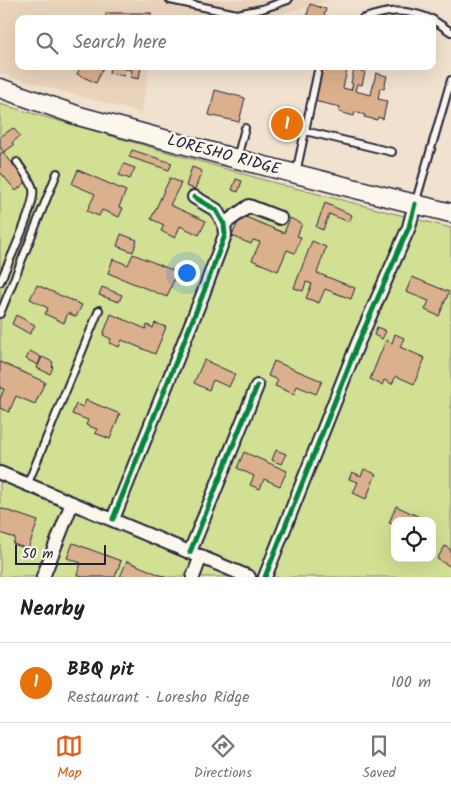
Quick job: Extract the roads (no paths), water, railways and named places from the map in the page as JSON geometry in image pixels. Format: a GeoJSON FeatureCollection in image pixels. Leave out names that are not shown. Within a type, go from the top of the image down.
{"type":"FeatureCollection","features":[{"type":"Feature","properties":{"kind":"main road","name":"LORESHO RIDGE"},"geometry":{"type":"LineString","coordinates":[[0,88],[79,116],[237,159],[451,213]]}},
{"type":"Feature","properties":{"kind":"street"},"geometry":{"type":"LineString","coordinates":[[113,519],[206,287],[224,235],[224,224],[216,210],[194,197]]}},
{"type":"Feature","properties":{"kind":"street"},"geometry":{"type":"LineString","coordinates":[[265,577],[358,343],[409,227],[415,204]]}},
{"type":"Feature","properties":{"kind":"street"},"geometry":{"type":"LineString","coordinates":[[224,224],[250,206],[280,218]]}},
{"type":"Feature","properties":{"kind":"street"},"geometry":{"type":"LineString","coordinates":[[192,577],[195,554],[257,386]]}},
{"type":"Feature","properties":{"kind":"street"},"geometry":{"type":"LineString","coordinates":[[0,472],[249,577]]}},
{"type":"Feature","properties":{"kind":"street"},"geometry":{"type":"LineString","coordinates":[[43,577],[70,503]]}},
{"type":"Feature","properties":{"kind":"lane"},"geometry":{"type":"LineString","coordinates":[[170,0],[237,14],[262,9],[288,0]]}},
{"type":"Feature","properties":{"kind":"lane"},"geometry":{"type":"LineString","coordinates":[[376,15],[393,10],[421,15]]}},
{"type":"Feature","properties":{"kind":"lane"},"geometry":{"type":"LineString","coordinates":[[436,22],[451,32]]}},
{"type":"Feature","properties":{"kind":"lane"},"geometry":{"type":"LineString","coordinates":[[296,174],[318,70]]}},
{"type":"Feature","properties":{"kind":"lane"},"geometry":{"type":"LineString","coordinates":[[415,204],[451,80]]}},
{"type":"Feature","properties":{"kind":"lane"},"geometry":{"type":"LineString","coordinates":[[237,159],[245,128]]}},
{"type":"Feature","properties":{"kind":"lane"},"geometry":{"type":"LineString","coordinates":[[305,131],[392,152]]}},
{"type":"Feature","properties":{"kind":"lane"},"geometry":{"type":"LineString","coordinates":[[0,282],[33,199],[33,189],[17,162]]}},
{"type":"Feature","properties":{"kind":"lane"},"geometry":{"type":"LineString","coordinates":[[0,314],[57,173]]}},
{"type":"Feature","properties":{"kind":"lane"},"geometry":{"type":"LineString","coordinates":[[28,483],[98,310]]}},
{"type":"Feature","properties":{"kind":"lane"},"geometry":{"type":"LineString","coordinates":[[38,577],[70,503]]}},
{"type":"Feature","properties":{"kind":"place","name":"BBQ pit"},"geometry":{"type":"Point","coordinates":[287,124]}}]}
